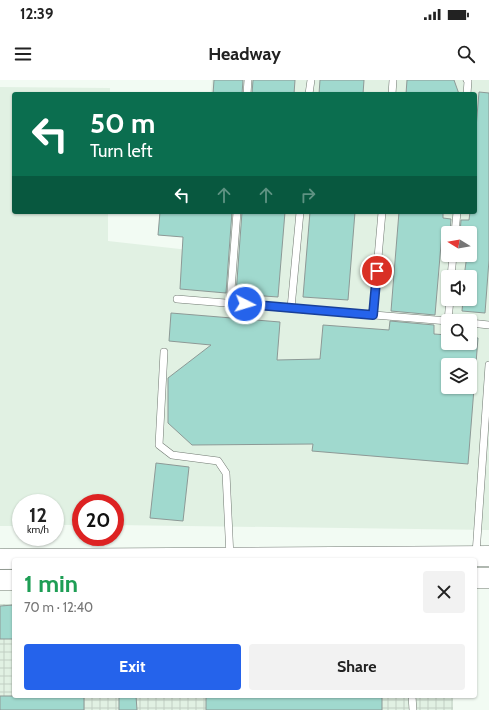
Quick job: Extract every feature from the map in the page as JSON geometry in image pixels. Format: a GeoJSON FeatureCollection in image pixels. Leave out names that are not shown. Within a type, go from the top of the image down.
{"type":"FeatureCollection","features":[{"type":"Feature","properties":{"kind":"main road"},"geometry":{"type":"LineString","coordinates":[[115,558],[482,556]]}},
{"type":"Feature","properties":{"kind":"main road"},"geometry":{"type":"LineString","coordinates":[[0,559],[12,559]]}},
{"type":"Feature","properties":{"kind":"main road"},"geometry":{"type":"LineString","coordinates":[[477,578],[489,578]]}},
{"type":"Feature","properties":{"kind":"main road"},"geometry":{"type":"LineString","coordinates":[[0,580],[12,580]]}},
{"type":"Feature","properties":{"kind":"lane"},"geometry":{"type":"LineString","coordinates":[[247,92],[248,80]]}},
{"type":"Feature","properties":{"kind":"lane"},"geometry":{"type":"LineString","coordinates":[[310,92],[311,80]]}},
{"type":"Feature","properties":{"kind":"lane"},"geometry":{"type":"LineString","coordinates":[[392,92],[393,80]]}},
{"type":"Feature","properties":{"kind":"lane"},"geometry":{"type":"LineString","coordinates":[[467,80],[467,92]]}},
{"type":"Feature","properties":{"kind":"lane"},"geometry":{"type":"LineString","coordinates":[[230,303],[237,214]]}},
{"type":"Feature","properties":{"kind":"lane"},"geometry":{"type":"LineString","coordinates":[[291,308],[300,214]]}},
{"type":"Feature","properties":{"kind":"lane"},"geometry":{"type":"LineString","coordinates":[[373,315],[382,214]]}},
{"type":"Feature","properties":{"kind":"lane"},"geometry":{"type":"LineString","coordinates":[[456,226],[457,214]]}},
{"type":"Feature","properties":{"kind":"lane"},"geometry":{"type":"LineString","coordinates":[[177,299],[441,320]]}},
{"type":"Feature","properties":{"kind":"lane"},"geometry":{"type":"LineString","coordinates":[[477,324],[489,325]]}},
{"type":"Feature","properties":{"kind":"lane"},"geometry":{"type":"LineString","coordinates":[[164,352],[159,445],[172,455],[218,461],[226,473],[230,557]]}},
{"type":"Feature","properties":{"kind":"lane"},"geometry":{"type":"LineString","coordinates":[[482,556],[489,365]]}},
{"type":"Feature","properties":{"kind":"lane"},"geometry":{"type":"LineString","coordinates":[[412,698],[413,710]]}},
{"type":"Feature","properties":{"kind":"shaded area"},"geometry":{"type":"Polygon","coordinates":[[[212,80],[489,80],[489,530],[124,525],[124,494],[72,494],[72,525],[64,525],[64,494],[12,494],[12,526],[0,526],[0,87],[110,88],[110,92],[12,92],[12,214],[108,214],[108,241],[198,251],[201,214],[477,214],[477,92],[211,92],[212,80]]]}},
{"type":"Feature","properties":{"kind":"shaded area"},"geometry":{"type":"Polygon","coordinates":[[[0,604],[12,604],[12,698],[453,698],[453,710],[0,710],[0,604]]]}},
{"type":"Feature","properties":{"kind":"building"},"geometry":{"type":"Polygon","coordinates":[[[214,80],[243,80],[242,92],[213,92],[214,80]]]}},
{"type":"Feature","properties":{"kind":"building"},"geometry":{"type":"Polygon","coordinates":[[[253,80],[295,80],[294,92],[252,92],[253,80]]]}},
{"type":"Feature","properties":{"kind":"building"},"geometry":{"type":"Polygon","coordinates":[[[320,80],[364,80],[363,92],[319,92],[320,80]]]}},
{"type":"Feature","properties":{"kind":"building"},"geometry":{"type":"Polygon","coordinates":[[[407,80],[454,80],[458,92],[406,92],[407,80]]]}},
{"type":"Feature","properties":{"kind":"building"},"geometry":{"type":"Polygon","coordinates":[[[479,92],[489,93],[489,260],[485,313],[462,311],[462,306],[477,306],[477,270],[465,270],[466,262],[477,262],[477,226],[461,226],[461,220],[469,220],[470,214],[477,214],[477,116],[479,92]]]}},
{"type":"Feature","properties":{"kind":"building"},"geometry":{"type":"Polygon","coordinates":[[[160,214],[232,214],[226,293],[180,289],[183,237],[158,235],[160,214]]]}},
{"type":"Feature","properties":{"kind":"building"},"geometry":{"type":"Polygon","coordinates":[[[242,214],[285,214],[278,297],[236,294],[242,214]]]}},
{"type":"Feature","properties":{"kind":"building"},"geometry":{"type":"Polygon","coordinates":[[[310,214],[355,214],[348,300],[303,297],[310,214]]]}},
{"type":"Feature","properties":{"kind":"building"},"geometry":{"type":"Polygon","coordinates":[[[399,214],[443,214],[443,218],[451,219],[450,226],[441,226],[441,245],[435,315],[391,311],[399,214]]]}},
{"type":"Feature","properties":{"kind":"building"},"geometry":{"type":"Polygon","coordinates":[[[171,313],[280,322],[277,360],[320,359],[323,325],[389,330],[390,321],[434,325],[434,334],[441,334],[441,350],[477,350],[478,338],[476,358],[441,358],[441,394],[474,394],[468,464],[312,451],[313,444],[192,445],[168,423],[168,378],[211,345],[169,341],[171,313]]]}},
{"type":"Feature","properties":{"kind":"building"},"geometry":{"type":"Polygon","coordinates":[[[156,463],[189,467],[183,521],[150,518],[156,463]]]}},
{"type":"Feature","properties":{"kind":"building"},"geometry":{"type":"Polygon","coordinates":[[[12,605],[12,639],[0,639],[0,606],[12,605]]]}},
{"type":"Feature","properties":{"kind":"building"},"geometry":{"type":"Polygon","coordinates":[[[0,696],[12,696],[12,698],[84,698],[84,710],[0,710],[0,696]]]}},
{"type":"Feature","properties":{"kind":"building"},"geometry":{"type":"Polygon","coordinates":[[[119,698],[136,698],[137,710],[119,710],[119,698]]]}},
{"type":"Feature","properties":{"kind":"building"},"geometry":{"type":"Polygon","coordinates":[[[206,698],[382,698],[382,710],[206,710],[206,698]]]}},
{"type":"Feature","properties":{"kind":"route"},"geometry":{"type":"LineString","coordinates":[[245,304],[373,315],[377,271]]}}]}
